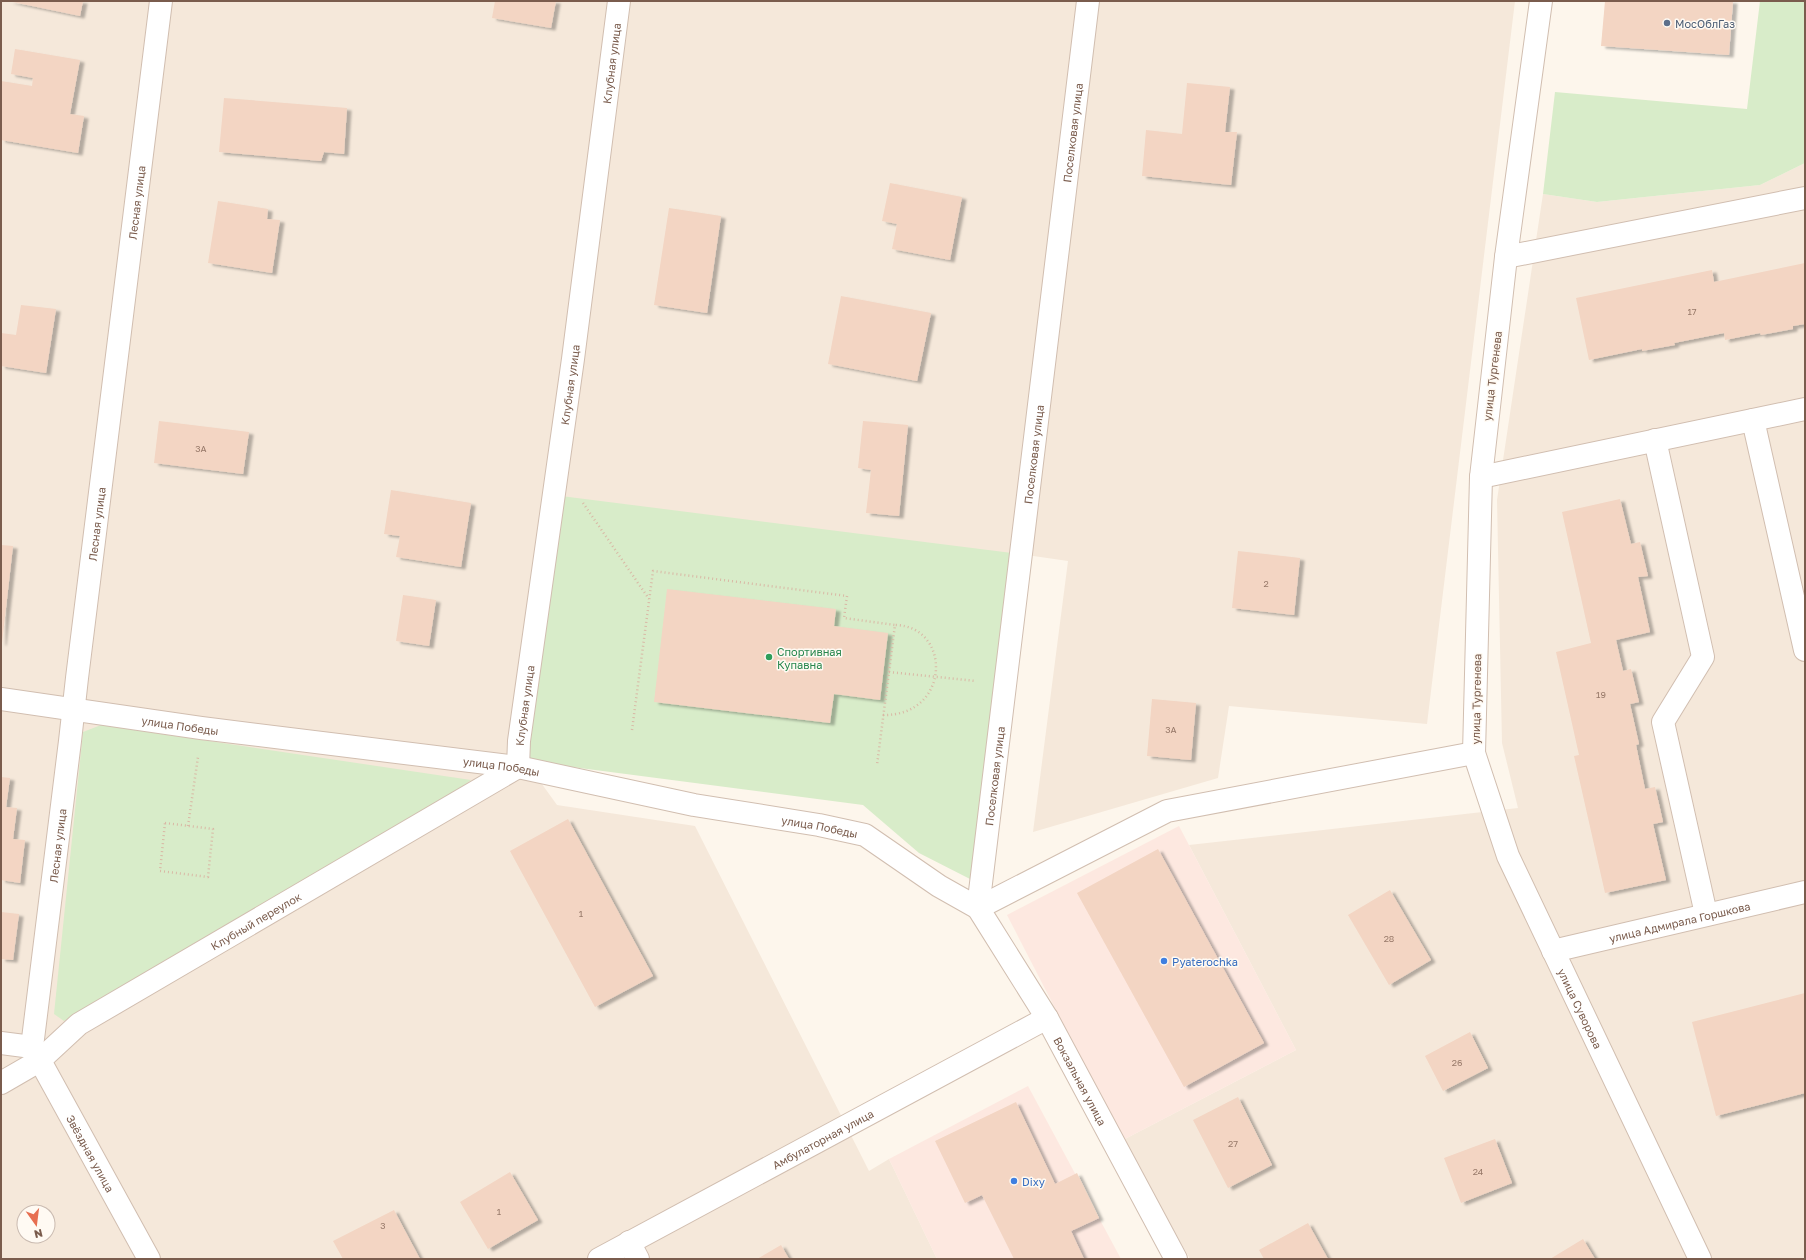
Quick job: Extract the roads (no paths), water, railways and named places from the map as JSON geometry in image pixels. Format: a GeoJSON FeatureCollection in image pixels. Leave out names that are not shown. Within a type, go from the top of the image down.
{"type":"FeatureCollection","features":[{"type":"Feature","properties":{"kind":"street","name":"Лесная улица"},"geometry":{"type":"LineString","coordinates":[[36,1054],[74,709],[161,1]]}},
{"type":"Feature","properties":{"kind":"street","name":"Клубная улица"},"geometry":{"type":"LineString","coordinates":[[518,767],[519,741],[574,359],[619,1]]}},
{"type":"Feature","properties":{"kind":"street","name":"Поселковая улица"},"geometry":{"type":"LineString","coordinates":[[978,908],[1088,1]]}},
{"type":"Feature","properties":{"kind":"street","name":"улица Тургенева"},"geometry":{"type":"LineString","coordinates":[[1474,753],[1481,477],[1506,257],[1541,1]]}},
{"type":"Feature","properties":{"kind":"street"},"geometry":{"type":"LineString","coordinates":[[1506,257],[1805,198]]}},
{"type":"Feature","properties":{"kind":"street"},"geometry":{"type":"LineString","coordinates":[[1481,477],[1805,409]]}},
{"type":"Feature","properties":{"kind":"street"},"geometry":{"type":"LineString","coordinates":[[1753,420],[1805,650]]}},
{"type":"Feature","properties":{"kind":"street"},"geometry":{"type":"LineString","coordinates":[[1655,440],[1703,657],[1663,722],[1706,914]]}},
{"type":"Feature","properties":{"kind":"street","name":"улица Победы"},"geometry":{"type":"LineString","coordinates":[[1,698],[201,728],[518,767],[694,805],[819,825],[865,835],[939,886],[978,908]]}},
{"type":"Feature","properties":{"kind":"street"},"geometry":{"type":"LineString","coordinates":[[978,908],[1167,811],[1474,753]]}},
{"type":"Feature","properties":{"kind":"street","name":"улица Суворова"},"geometry":{"type":"LineString","coordinates":[[1474,753],[1508,856],[1700,1259]]}},
{"type":"Feature","properties":{"kind":"street","name":"Клубный переулок"},"geometry":{"type":"LineString","coordinates":[[1,1083],[36,1054],[79,1024],[518,767]]}},
{"type":"Feature","properties":{"kind":"street","name":"улица Адмирала Горшкова"},"geometry":{"type":"LineString","coordinates":[[1553,951],[1805,892]]}},
{"type":"Feature","properties":{"kind":"street","name":"Вокзальная улица"},"geometry":{"type":"LineString","coordinates":[[978,908],[1047,1018],[1176,1259]]}},
{"type":"Feature","properties":{"kind":"street","name":"Амбулаторная улица"},"geometry":{"type":"LineString","coordinates":[[599,1259],[633,1250],[1047,1018]]}},
{"type":"Feature","properties":{"kind":"street"},"geometry":{"type":"LineString","coordinates":[[1,1043],[36,1054]]}},
{"type":"Feature","properties":{"kind":"street","name":"Звёздная улица"},"geometry":{"type":"LineString","coordinates":[[36,1054],[149,1259]]}},
{"type":"Feature","properties":{"kind":"place","name":"МосОблГаз"},"geometry":{"type":"Point","coordinates":[1667,23]}},
{"type":"Feature","properties":{"kind":"place","name":"Спортивная Купавна"},"geometry":{"type":"Point","coordinates":[769,657]}},
{"type":"Feature","properties":{"kind":"place","name":"Pyaterochka"},"geometry":{"type":"Point","coordinates":[1164,961]}},
{"type":"Feature","properties":{"kind":"place","name":"Dixy"},"geometry":{"type":"Point","coordinates":[1014,1181]}}]}
